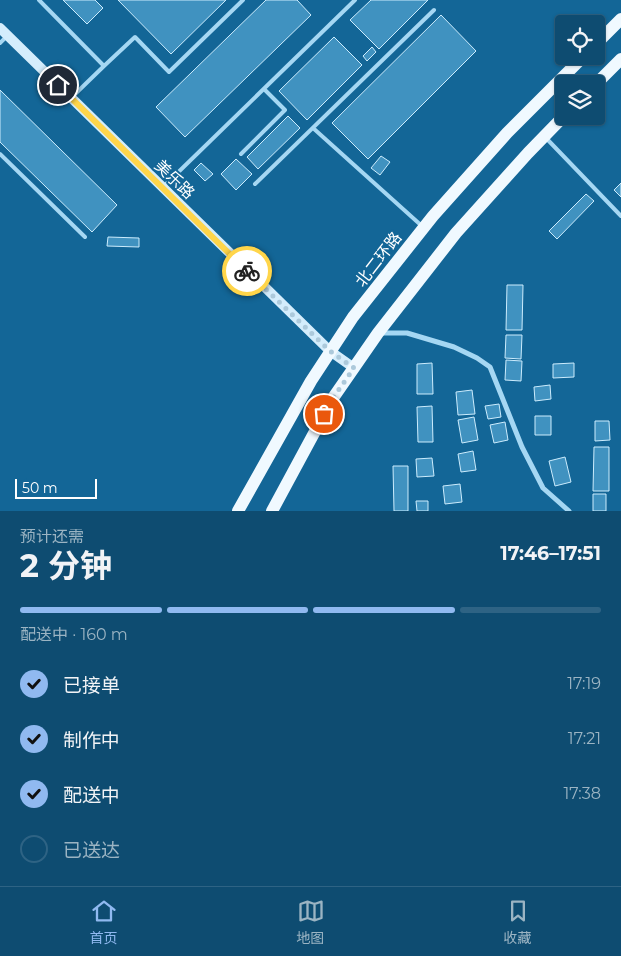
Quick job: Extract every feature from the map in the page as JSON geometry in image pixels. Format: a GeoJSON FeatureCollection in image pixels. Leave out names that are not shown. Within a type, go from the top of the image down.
{"type":"FeatureCollection","features":[{"type":"Feature","properties":{"kind":"main road"},"geometry":{"type":"LineString","coordinates":[[605,35],[621,19]]}},
{"type":"Feature","properties":{"kind":"main road"},"geometry":{"type":"LineString","coordinates":[[605,75],[621,59]]}},
{"type":"Feature","properties":{"kind":"main road","name":"北二环路"},"geometry":{"type":"LineString","coordinates":[[238,511],[311,381],[353,318],[424,228],[507,133],[575,65]]}},
{"type":"Feature","properties":{"kind":"main road"},"geometry":{"type":"LineString","coordinates":[[272,511],[333,398],[378,332],[456,233],[555,125]]}},
{"type":"Feature","properties":{"kind":"street","name":"美乐路"},"geometry":{"type":"LineString","coordinates":[[3,36],[71,98],[330,351],[354,368]]}},
{"type":"Feature","properties":{"kind":"street"},"geometry":{"type":"LineString","coordinates":[[378,332],[407,333],[454,347],[478,358],[490,367],[522,447],[543,488],[569,511]]}},
{"type":"Feature","properties":{"kind":"lane"},"geometry":{"type":"LineString","coordinates":[[38,0],[104,66]]}},
{"type":"Feature","properties":{"kind":"lane"},"geometry":{"type":"LineString","coordinates":[[71,98],[135,37],[169,72],[243,0]]}},
{"type":"Feature","properties":{"kind":"lane"},"geometry":{"type":"LineString","coordinates":[[162,187],[354,0]]}},
{"type":"Feature","properties":{"kind":"lane"},"geometry":{"type":"LineString","coordinates":[[255,184],[434,10]]}},
{"type":"Feature","properties":{"kind":"lane"},"geometry":{"type":"LineString","coordinates":[[241,154],[285,110],[264,89]]}},
{"type":"Feature","properties":{"kind":"lane"},"geometry":{"type":"LineString","coordinates":[[313,128],[424,228]]}},
{"type":"Feature","properties":{"kind":"lane"},"geometry":{"type":"LineString","coordinates":[[544,136],[621,216]]}},
{"type":"Feature","properties":{"kind":"lane"},"geometry":{"type":"LineString","coordinates":[[0,154],[85,237]]}},
{"type":"Feature","properties":{"kind":"building"},"geometry":{"type":"Polygon","coordinates":[[[63,0],[95,0],[103,8],[87,24],[63,0]]]}},
{"type":"Feature","properties":{"kind":"building"},"geometry":{"type":"Polygon","coordinates":[[[118,0],[226,0],[171,54],[118,0]]]}},
{"type":"Feature","properties":{"kind":"building"},"geometry":{"type":"Polygon","coordinates":[[[266,0],[297,0],[311,15],[185,137],[156,107],[266,0]]]}},
{"type":"Feature","properties":{"kind":"building"},"geometry":{"type":"Polygon","coordinates":[[[371,0],[428,0],[379,49],[350,20],[371,0]]]}},
{"type":"Feature","properties":{"kind":"building"},"geometry":{"type":"Polygon","coordinates":[[[441,15],[476,51],[368,159],[332,123],[441,15]]]}},
{"type":"Feature","properties":{"kind":"building"},"geometry":{"type":"Polygon","coordinates":[[[334,37],[362,65],[307,120],[279,91],[334,37]]]}},
{"type":"Feature","properties":{"kind":"building"},"geometry":{"type":"Polygon","coordinates":[[[372,47],[376,52],[367,61],[363,56],[372,47]]]}},
{"type":"Feature","properties":{"kind":"building"},"geometry":{"type":"Polygon","coordinates":[[[0,90],[117,205],[92,232],[0,142],[0,90]]]}},
{"type":"Feature","properties":{"kind":"building"},"geometry":{"type":"Polygon","coordinates":[[[288,116],[300,128],[258,169],[247,157],[288,116]]]}},
{"type":"Feature","properties":{"kind":"building"},"geometry":{"type":"Polygon","coordinates":[[[381,156],[390,162],[380,175],[371,168],[381,156]]]}},
{"type":"Feature","properties":{"kind":"building"},"geometry":{"type":"Polygon","coordinates":[[[236,159],[252,174],[236,190],[221,174],[236,159]]]}},
{"type":"Feature","properties":{"kind":"building"},"geometry":{"type":"Polygon","coordinates":[[[201,163],[213,174],[205,181],[194,170],[201,163]]]}},
{"type":"Feature","properties":{"kind":"building"},"geometry":{"type":"Polygon","coordinates":[[[621,183],[621,197],[614,190],[621,183]]]}},
{"type":"Feature","properties":{"kind":"building"},"geometry":{"type":"Polygon","coordinates":[[[586,194],[594,201],[557,239],[549,231],[586,194]]]}},
{"type":"Feature","properties":{"kind":"building"},"geometry":{"type":"Polygon","coordinates":[[[108,237],[139,238],[139,247],[107,246],[108,237]]]}},
{"type":"Feature","properties":{"kind":"building"},"geometry":{"type":"Polygon","coordinates":[[[507,285],[523,285],[522,330],[506,330],[507,285]]]}},
{"type":"Feature","properties":{"kind":"building"},"geometry":{"type":"Polygon","coordinates":[[[506,335],[522,335],[521,359],[505,358],[506,335]]]}},
{"type":"Feature","properties":{"kind":"building"},"geometry":{"type":"Polygon","coordinates":[[[506,360],[522,361],[521,381],[505,380],[506,360]]]}},
{"type":"Feature","properties":{"kind":"building"},"geometry":{"type":"Polygon","coordinates":[[[432,363],[433,394],[417,394],[417,364],[432,363]]]}},
{"type":"Feature","properties":{"kind":"building"},"geometry":{"type":"Polygon","coordinates":[[[574,363],[574,377],[553,378],[553,364],[574,363]]]}},
{"type":"Feature","properties":{"kind":"building"},"geometry":{"type":"Polygon","coordinates":[[[550,385],[551,399],[535,401],[534,387],[550,385]]]}},
{"type":"Feature","properties":{"kind":"building"},"geometry":{"type":"Polygon","coordinates":[[[472,390],[475,414],[458,415],[456,392],[472,390]]]}},
{"type":"Feature","properties":{"kind":"building"},"geometry":{"type":"Polygon","coordinates":[[[499,404],[501,417],[488,419],[485,406],[499,404]]]}},
{"type":"Feature","properties":{"kind":"building"},"geometry":{"type":"Polygon","coordinates":[[[432,406],[433,442],[418,442],[417,407],[432,406]]]}},
{"type":"Feature","properties":{"kind":"building"},"geometry":{"type":"Polygon","coordinates":[[[535,416],[551,416],[551,435],[535,435],[535,416]]]}},
{"type":"Feature","properties":{"kind":"building"},"geometry":{"type":"Polygon","coordinates":[[[474,417],[478,440],[462,443],[458,420],[474,417]]]}},
{"type":"Feature","properties":{"kind":"building"},"geometry":{"type":"Polygon","coordinates":[[[595,421],[609,421],[610,440],[595,441],[595,421]]]}},
{"type":"Feature","properties":{"kind":"building"},"geometry":{"type":"Polygon","coordinates":[[[505,422],[508,440],[494,443],[490,425],[505,422]]]}},
{"type":"Feature","properties":{"kind":"building"},"geometry":{"type":"Polygon","coordinates":[[[594,447],[609,447],[609,491],[593,491],[594,447]]]}},
{"type":"Feature","properties":{"kind":"building"},"geometry":{"type":"Polygon","coordinates":[[[473,451],[476,470],[461,472],[458,454],[473,451]]]}},
{"type":"Feature","properties":{"kind":"building"},"geometry":{"type":"Polygon","coordinates":[[[565,457],[571,482],[555,486],[549,461],[565,457]]]}},
{"type":"Feature","properties":{"kind":"building"},"geometry":{"type":"Polygon","coordinates":[[[432,458],[434,476],[417,477],[416,459],[432,458]]]}},
{"type":"Feature","properties":{"kind":"building"},"geometry":{"type":"Polygon","coordinates":[[[393,466],[408,466],[408,511],[394,511],[393,466]]]}},
{"type":"Feature","properties":{"kind":"building"},"geometry":{"type":"Polygon","coordinates":[[[460,484],[462,502],[445,504],[443,486],[460,484]]]}},
{"type":"Feature","properties":{"kind":"building"},"geometry":{"type":"Polygon","coordinates":[[[593,494],[606,494],[606,511],[593,511],[593,494]]]}},
{"type":"Feature","properties":{"kind":"building"},"geometry":{"type":"Polygon","coordinates":[[[416,501],[428,501],[428,511],[417,511],[416,501]]]}},
{"type":"Feature","properties":{"kind":"way so far"},"geometry":{"type":"LineString","coordinates":[[247,271],[330,351],[354,368],[324,414]]}},
{"type":"Feature","properties":{"kind":"route"},"geometry":{"type":"LineString","coordinates":[[58,85],[247,271]]}}]}
